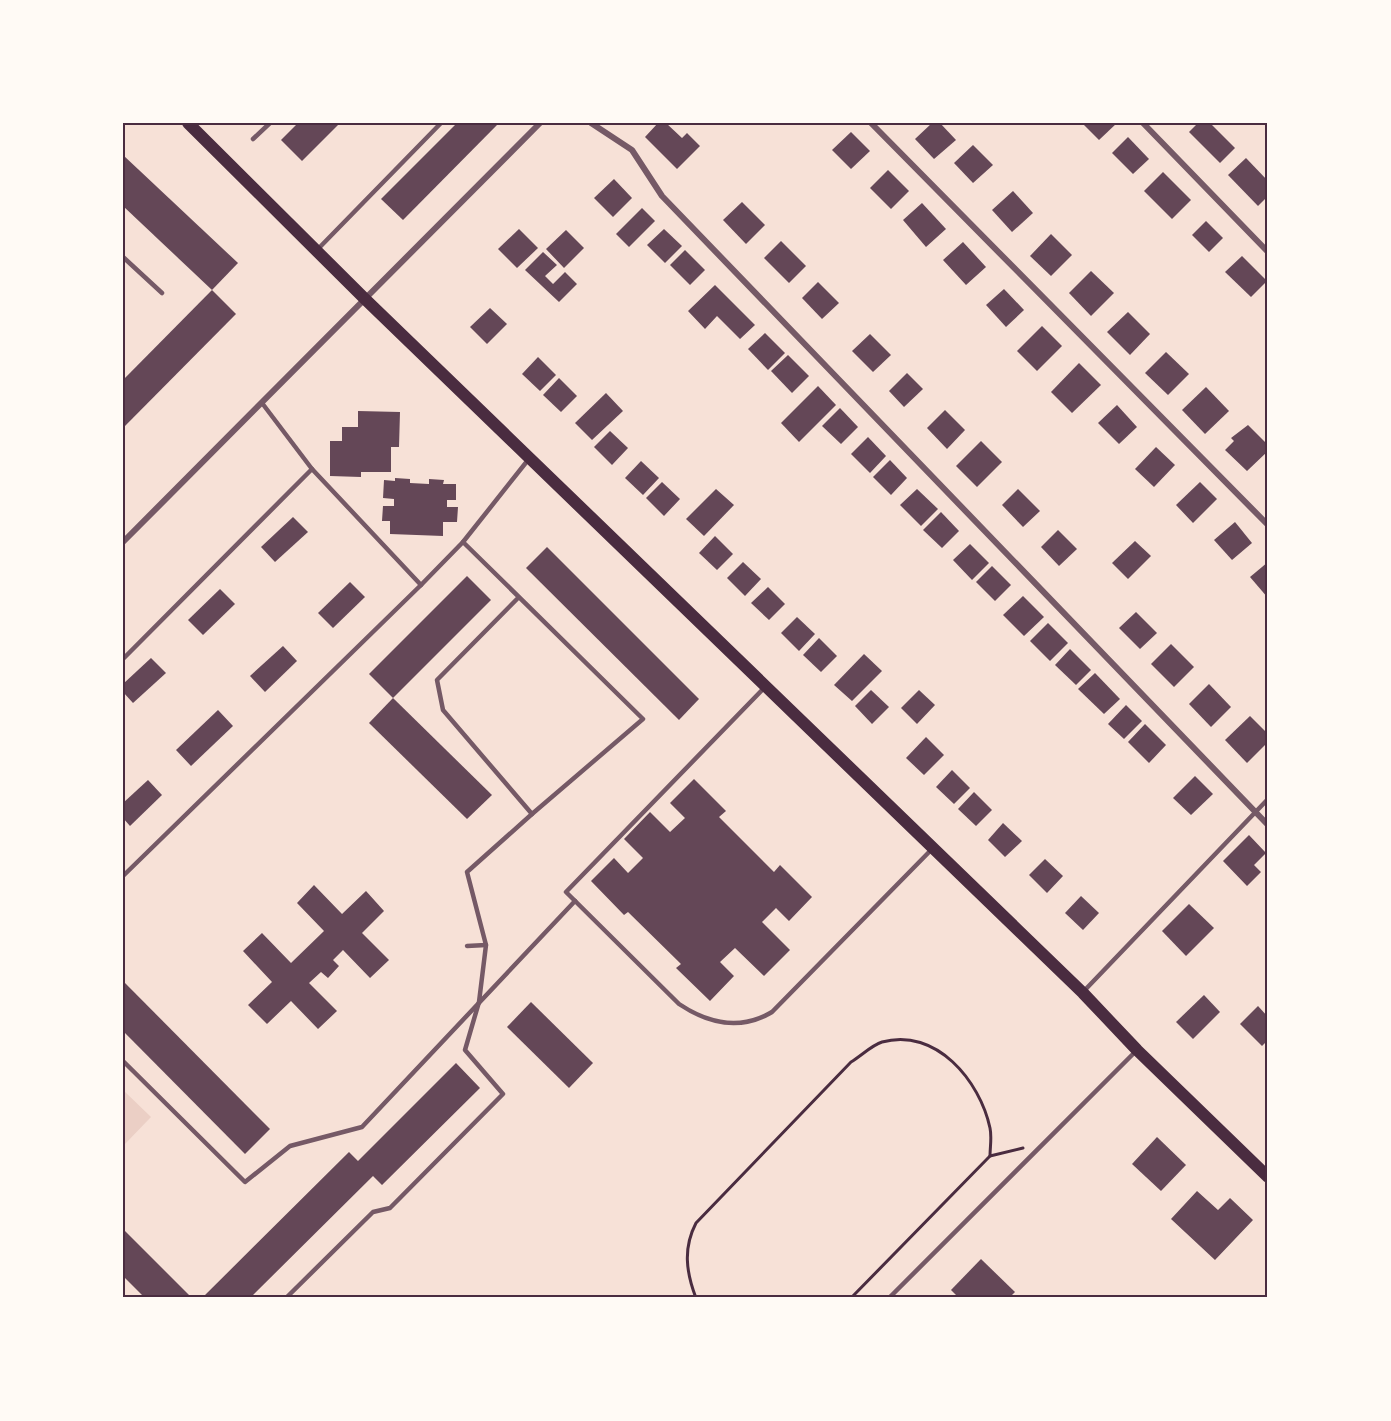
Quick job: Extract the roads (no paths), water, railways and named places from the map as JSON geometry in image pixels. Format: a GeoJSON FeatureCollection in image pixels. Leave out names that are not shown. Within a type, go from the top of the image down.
{"type":"FeatureCollection","features":[{"type":"Feature","properties":{"kind":"main road"},"geometry":{"type":"LineString","coordinates":[[188,123],[365,299],[1083,993],[1137,1050],[1268,1177]]}},
{"type":"Feature","properties":{"kind":"street"},"geometry":{"type":"LineString","coordinates":[[123,543],[540,123]]}},
{"type":"Feature","properties":{"kind":"street"},"geometry":{"type":"LineString","coordinates":[[591,123],[632,150],[662,196],[1268,825]]}},
{"type":"Feature","properties":{"kind":"street"},"geometry":{"type":"LineString","coordinates":[[871,123],[1268,525]]}},
{"type":"Feature","properties":{"kind":"street"},"geometry":{"type":"LineString","coordinates":[[1143,123],[1268,252]]}},
{"type":"Feature","properties":{"kind":"lane"},"geometry":{"type":"LineString","coordinates":[[253,139],[270,123]]}},
{"type":"Feature","properties":{"kind":"lane"},"geometry":{"type":"LineString","coordinates":[[317,251],[441,123]]}},
{"type":"Feature","properties":{"kind":"lane"},"geometry":{"type":"LineString","coordinates":[[123,257],[162,293]]}},
{"type":"Feature","properties":{"kind":"lane"},"geometry":{"type":"LineString","coordinates":[[262,403],[312,469],[421,585]]}},
{"type":"Feature","properties":{"kind":"lane"},"geometry":{"type":"LineString","coordinates":[[123,876],[463,543],[530,457]]}},
{"type":"Feature","properties":{"kind":"lane"},"geometry":{"type":"LineString","coordinates":[[123,659],[312,469]]}},
{"type":"Feature","properties":{"kind":"lane"},"geometry":{"type":"LineString","coordinates":[[286,1298],[373,1212],[390,1208],[503,1094],[465,1050],[479,1002],[486,945],[467,872],[644,719],[463,543]]}},
{"type":"Feature","properties":{"kind":"lane"},"geometry":{"type":"LineString","coordinates":[[519,597],[437,680],[443,710],[532,814]]}},
{"type":"Feature","properties":{"kind":"lane"},"geometry":{"type":"LineString","coordinates":[[765,686],[566,892],[680,1004],[711,1022],[744,1023],[760,1020],[772,1012],[933,848]]}},
{"type":"Feature","properties":{"kind":"lane"},"geometry":{"type":"LineString","coordinates":[[1083,993],[1268,799]]}},
{"type":"Feature","properties":{"kind":"lane"},"geometry":{"type":"LineString","coordinates":[[123,1060],[245,1182],[290,1146],[362,1127],[575,901]]}},
{"type":"Feature","properties":{"kind":"lane"},"geometry":{"type":"LineString","coordinates":[[467,946],[486,945]]}},
{"type":"Feature","properties":{"kind":"lane"},"geometry":{"type":"LineString","coordinates":[[889,1298],[1137,1050]]}}]}
